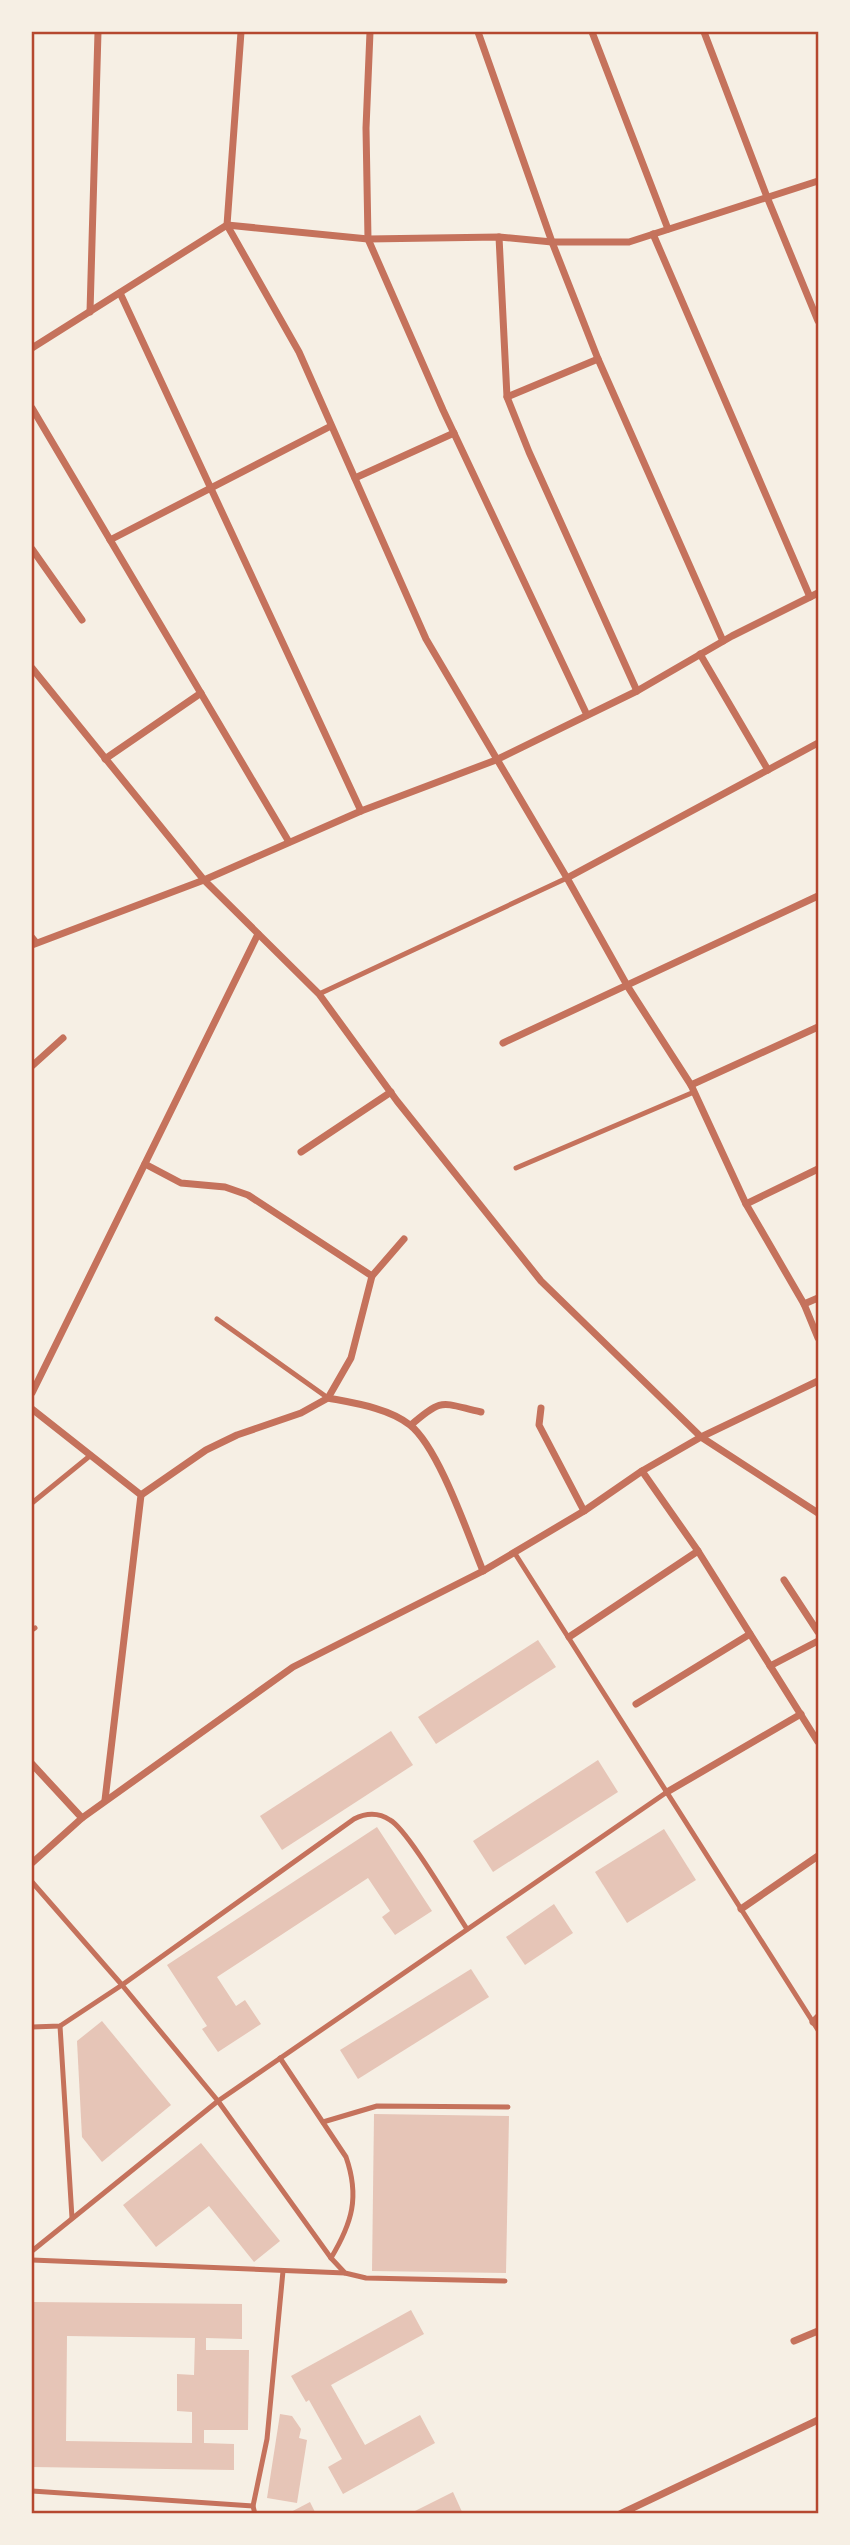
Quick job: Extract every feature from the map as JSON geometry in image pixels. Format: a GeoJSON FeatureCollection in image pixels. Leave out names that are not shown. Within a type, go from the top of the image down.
{"type":"FeatureCollection","features":[{"type":"Feature","properties":{"kind":"street"},"geometry":{"type":"LineString","coordinates":[[90,313],[97,32]]}},
{"type":"Feature","properties":{"kind":"street"},"geometry":{"type":"LineString","coordinates":[[241,32],[227,225],[299,352],[426,639],[628,987],[692,1088],[746,1204],[804,1304],[818,1338]]}},
{"type":"Feature","properties":{"kind":"street"},"geometry":{"type":"LineString","coordinates":[[370,32],[366,128],[368,239],[454,433],[587,715]]}},
{"type":"Feature","properties":{"kind":"street"},"geometry":{"type":"LineString","coordinates":[[478,32],[552,242],[598,359],[723,641]]}},
{"type":"Feature","properties":{"kind":"street"},"geometry":{"type":"LineString","coordinates":[[592,32],[668,229]]}},
{"type":"Feature","properties":{"kind":"street"},"geometry":{"type":"LineString","coordinates":[[704,32],[818,321]]}},
{"type":"Feature","properties":{"kind":"street"},"geometry":{"type":"LineString","coordinates":[[32,348],[227,225],[368,239],[499,237],[552,242],[629,242],[818,181]]}},
{"type":"Feature","properties":{"kind":"street"},"geometry":{"type":"LineString","coordinates":[[653,234],[810,597]]}},
{"type":"Feature","properties":{"kind":"street"},"geometry":{"type":"LineString","coordinates":[[499,237],[507,397],[529,452],[638,691]]}},
{"type":"Feature","properties":{"kind":"street"},"geometry":{"type":"LineString","coordinates":[[120,293],[360,811]]}},
{"type":"Feature","properties":{"kind":"street"},"geometry":{"type":"LineString","coordinates":[[507,397],[598,359]]}},
{"type":"Feature","properties":{"kind":"street"},"geometry":{"type":"LineString","coordinates":[[32,408],[289,842]]}},
{"type":"Feature","properties":{"kind":"street"},"geometry":{"type":"LineString","coordinates":[[110,540],[331,426]]}},
{"type":"Feature","properties":{"kind":"street"},"geometry":{"type":"LineString","coordinates":[[355,478],[454,433]]}},
{"type":"Feature","properties":{"kind":"street"},"geometry":{"type":"LineString","coordinates":[[32,549],[82,620]]}},
{"type":"Feature","properties":{"kind":"street"},"geometry":{"type":"LineString","coordinates":[[33,941],[204,880],[360,811],[496,760],[638,691],[723,641],[818,593]]}},
{"type":"Feature","properties":{"kind":"street"},"geometry":{"type":"LineString","coordinates":[[700,654],[768,770]]}},
{"type":"Feature","properties":{"kind":"street"},"geometry":{"type":"LineString","coordinates":[[33,670],[204,880],[318,994],[391,1092],[541,1280],[701,1437],[818,1513]]}},
{"type":"Feature","properties":{"kind":"street"},"geometry":{"type":"LineString","coordinates":[[106,758],[201,694]]}},
{"type":"Feature","properties":{"kind":"street"},"geometry":{"type":"LineString","coordinates":[[566,878],[818,743]]}},
{"type":"Feature","properties":{"kind":"street"},"geometry":{"type":"LineString","coordinates":[[503,1043],[818,897]]}},
{"type":"Feature","properties":{"kind":"street"},"geometry":{"type":"LineString","coordinates":[[32,1393],[258,934]]}},
{"type":"Feature","properties":{"kind":"street"},"geometry":{"type":"LineString","coordinates":[[692,1088],[818,1027]]}},
{"type":"Feature","properties":{"kind":"street"},"geometry":{"type":"LineString","coordinates":[[32,1066],[62,1038]]}},
{"type":"Feature","properties":{"kind":"street"},"geometry":{"type":"LineString","coordinates":[[301,1152],[391,1092]]}},
{"type":"Feature","properties":{"kind":"street"},"geometry":{"type":"LineString","coordinates":[[145,1164],[181,1183],[225,1187],[248,1195],[372,1276]]}},
{"type":"Feature","properties":{"kind":"street"},"geometry":{"type":"LineString","coordinates":[[746,1204],[818,1169]]}},
{"type":"Feature","properties":{"kind":"street"},"geometry":{"type":"LineString","coordinates":[[105,1800],[141,1495],[206,1450],[237,1435],[301,1413],[328,1398],[351,1358],[372,1276],[404,1239]]}},
{"type":"Feature","properties":{"kind":"street"},"geometry":{"type":"LineString","coordinates":[[804,1304],[818,1298]]}},
{"type":"Feature","properties":{"kind":"street"},"geometry":{"type":"LineString","coordinates":[[32,1863],[105,1800],[293,1667],[483,1571],[701,1437],[818,1381]]}},
{"type":"Feature","properties":{"kind":"street"},"geometry":{"type":"LineString","coordinates":[[328,1398],[389,1414],[411,1425],[429,1447],[483,1571]]}},
{"type":"Feature","properties":{"kind":"street"},"geometry":{"type":"LineString","coordinates":[[411,1425],[433,1406],[441,1404],[481,1412]]}},
{"type":"Feature","properties":{"kind":"street"},"geometry":{"type":"LineString","coordinates":[[541,1408],[539,1424],[584,1511]]}},
{"type":"Feature","properties":{"kind":"street"},"geometry":{"type":"LineString","coordinates":[[32,1409],[141,1495]]}},
{"type":"Feature","properties":{"kind":"street"},"geometry":{"type":"LineString","coordinates":[[642,1471],[698,1551],[818,1742]]}},
{"type":"Feature","properties":{"kind":"street"},"geometry":{"type":"LineString","coordinates":[[569,1637],[698,1551]]}},
{"type":"Feature","properties":{"kind":"street"},"geometry":{"type":"LineString","coordinates":[[785,1580],[818,1632]]}},
{"type":"Feature","properties":{"kind":"street"},"geometry":{"type":"LineString","coordinates":[[636,1704],[750,1634]]}},
{"type":"Feature","properties":{"kind":"street"},"geometry":{"type":"LineString","coordinates":[[770,1666],[818,1641]]}},
{"type":"Feature","properties":{"kind":"street"},"geometry":{"type":"LineString","coordinates":[[667,1792],[801,1714]]}},
{"type":"Feature","properties":{"kind":"street"},"geometry":{"type":"LineString","coordinates":[[32,1764],[82,1818]]}},
{"type":"Feature","properties":{"kind":"street"},"geometry":{"type":"LineString","coordinates":[[741,1909],[818,1856]]}},
{"type":"Feature","properties":{"kind":"street"},"geometry":{"type":"LineString","coordinates":[[794,2341],[818,2331]]}},
{"type":"Feature","properties":{"kind":"street"},"geometry":{"type":"LineString","coordinates":[[620,2514],[818,2420]]}},
{"type":"Feature","properties":{"kind":"lane"},"geometry":{"type":"LineString","coordinates":[[32,682],[33,670]]}},
{"type":"Feature","properties":{"kind":"lane"},"geometry":{"type":"LineString","coordinates":[[318,994],[566,878]]}},
{"type":"Feature","properties":{"kind":"lane"},"geometry":{"type":"LineString","coordinates":[[516,1168],[692,1088]]}},
{"type":"Feature","properties":{"kind":"lane"},"geometry":{"type":"LineString","coordinates":[[217,1319],[328,1398]]}},
{"type":"Feature","properties":{"kind":"lane"},"geometry":{"type":"LineString","coordinates":[[32,1503],[91,1455]]}},
{"type":"Feature","properties":{"kind":"lane"},"geometry":{"type":"LineString","coordinates":[[514,1551],[741,1909],[816,2020],[818,2031]]}},
{"type":"Feature","properties":{"kind":"lane"},"geometry":{"type":"LineString","coordinates":[[32,2251],[218,2101],[667,1792]]}},
{"type":"Feature","properties":{"kind":"lane"},"geometry":{"type":"LineString","coordinates":[[32,2027],[60,2026],[354,1819],[364,1815],[376,1814],[396,1823],[467,1929]]}},
{"type":"Feature","properties":{"kind":"lane"},"geometry":{"type":"LineString","coordinates":[[32,1882],[122,1984],[218,2101],[331,2258],[345,2273]]}},
{"type":"Feature","properties":{"kind":"lane"},"geometry":{"type":"LineString","coordinates":[[60,2026],[72,2218]]}},
{"type":"Feature","properties":{"kind":"lane"},"geometry":{"type":"LineString","coordinates":[[280,2058],[346,2157],[352,2173],[354,2191],[347,2230],[331,2258]]}},
{"type":"Feature","properties":{"kind":"lane"},"geometry":{"type":"LineString","coordinates":[[323,2122],[377,2106],[508,2107]]}},
{"type":"Feature","properties":{"kind":"lane"},"geometry":{"type":"LineString","coordinates":[[32,2260],[345,2273],[366,2278],[505,2281]]}},
{"type":"Feature","properties":{"kind":"lane"},"geometry":{"type":"LineString","coordinates":[[255,2514],[253,2506],[267,2439],[283,2271]]}},
{"type":"Feature","properties":{"kind":"lane"},"geometry":{"type":"LineString","coordinates":[[32,2491],[253,2506]]}},
{"type":"Feature","properties":{"kind":"building"},"geometry":{"type":"Polygon","coordinates":[[[538,1640],[556,1667],[436,1744],[418,1717],[538,1640]]]}},
{"type":"Feature","properties":{"kind":"building"},"geometry":{"type":"Polygon","coordinates":[[[391,1731],[413,1765],[282,1850],[260,1816],[391,1731]]]}},
{"type":"Feature","properties":{"kind":"building"},"geometry":{"type":"Polygon","coordinates":[[[598,1760],[618,1792],[493,1872],[473,1841],[598,1760]]]}},
{"type":"Feature","properties":{"kind":"building"},"geometry":{"type":"Polygon","coordinates":[[[377,1827],[432,1911],[395,1935],[382,1917],[390,1911],[368,1878],[217,1977],[236,2006],[245,2000],[261,2024],[218,2052],[202,2029],[207,2026],[167,1965],[377,1827]]]}},
{"type":"Feature","properties":{"kind":"building"},"geometry":{"type":"Polygon","coordinates":[[[664,1829],[696,1880],[627,1923],[595,1872],[664,1829]]]}},
{"type":"Feature","properties":{"kind":"building"},"geometry":{"type":"Polygon","coordinates":[[[554,1904],[573,1933],[525,1965],[506,1937],[554,1904]]]}},
{"type":"Feature","properties":{"kind":"building"},"geometry":{"type":"Polygon","coordinates":[[[471,1969],[489,1997],[358,2079],[340,2050],[471,1969]]]}},
{"type":"Feature","properties":{"kind":"building"},"geometry":{"type":"Polygon","coordinates":[[[102,2021],[171,2105],[102,2162],[82,2137],[77,2041],[102,2021]]]}},
{"type":"Feature","properties":{"kind":"building"},"geometry":{"type":"Polygon","coordinates":[[[374,2114],[509,2116],[506,2273],[372,2271],[374,2114]]]}},
{"type":"Feature","properties":{"kind":"building"},"geometry":{"type":"Polygon","coordinates":[[[201,2143],[280,2241],[254,2262],[209,2206],[156,2247],[123,2205],[201,2143]]]}},
{"type":"Feature","properties":{"kind":"building"},"geometry":{"type":"Polygon","coordinates":[[[32,2302],[242,2304],[242,2339],[206,2338],[206,2350],[249,2350],[248,2430],[204,2430],[204,2443],[234,2444],[234,2470],[32,2467],[32,2302]],[[67,2336],[66,2441],[192,2443],[192,2412],[177,2411],[177,2374],[194,2375],[195,2338],[67,2336]]]}},
{"type":"Feature","properties":{"kind":"building"},"geometry":{"type":"Polygon","coordinates":[[[411,2310],[424,2334],[331,2385],[365,2445],[420,2415],[435,2443],[343,2494],[328,2467],[342,2459],[309,2400],[306,2402],[291,2376],[411,2310]]]}},
{"type":"Feature","properties":{"kind":"building"},"geometry":{"type":"Polygon","coordinates":[[[280,2414],[292,2416],[301,2429],[299,2438],[307,2440],[297,2503],[267,2498],[280,2414]]]}},
{"type":"Feature","properties":{"kind":"building"},"geometry":{"type":"Polygon","coordinates":[[[453,2492],[463,2514],[409,2514],[453,2492]]]}},
{"type":"Feature","properties":{"kind":"building"},"geometry":{"type":"Polygon","coordinates":[[[310,2502],[316,2514],[287,2514],[310,2502]]]}}]}
